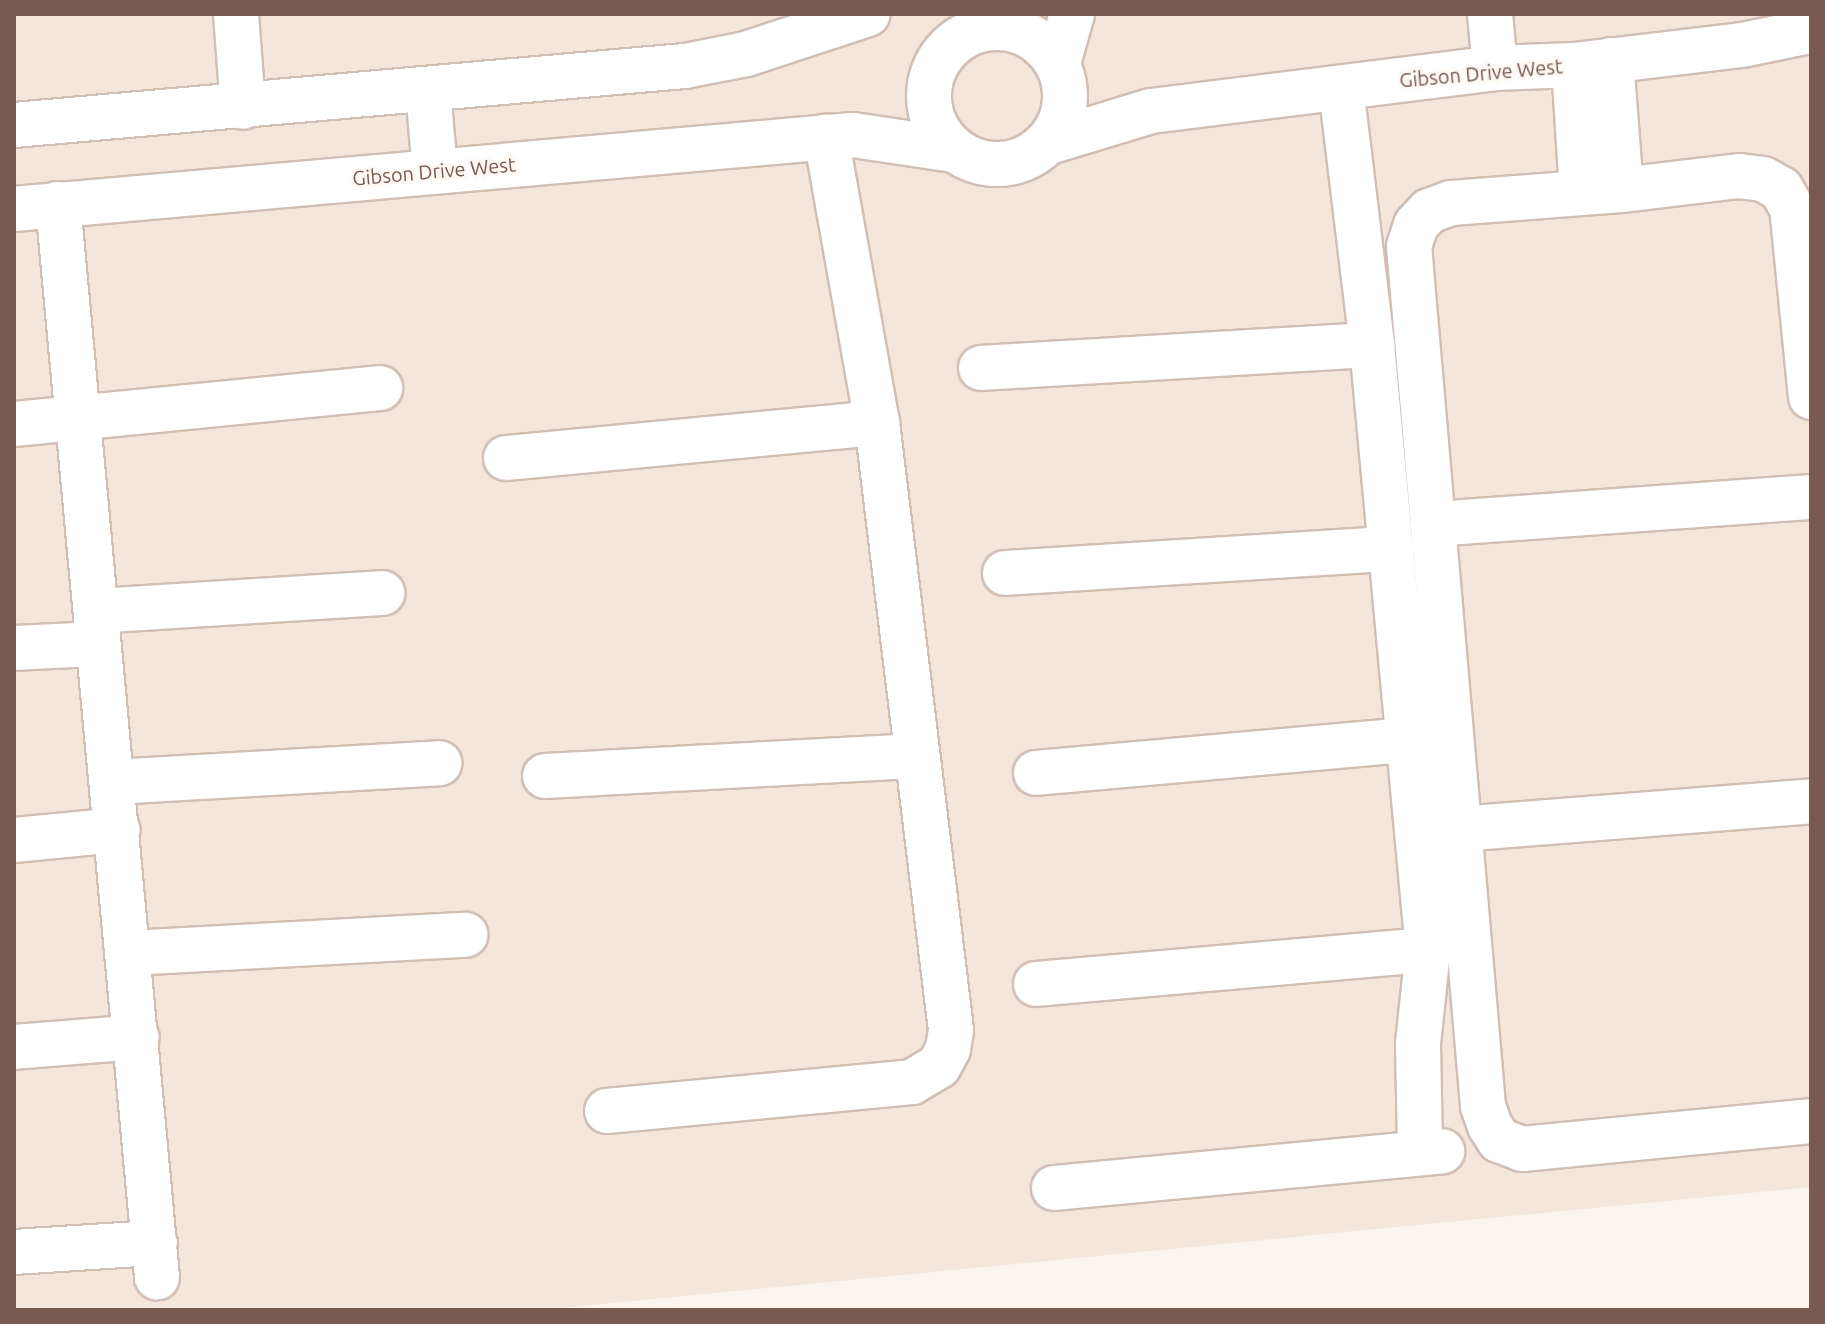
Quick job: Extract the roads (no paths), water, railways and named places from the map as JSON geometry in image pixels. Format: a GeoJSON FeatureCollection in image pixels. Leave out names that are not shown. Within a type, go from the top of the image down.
{"type":"FeatureCollection","features":[{"type":"Feature","properties":{"kind":"street"},"geometry":{"type":"LineString","coordinates":[[236,14],[243,107]]}},
{"type":"Feature","properties":{"kind":"street"},"geometry":{"type":"LineString","coordinates":[[14,125],[685,66],[746,54],[868,14]]}},
{"type":"Feature","properties":{"kind":"street"},"geometry":{"type":"LineString","coordinates":[[1062,80],[1036,40],[1015,21],[979,30],[954,42],[937,63],[928,89],[933,123],[954,150],[977,162],[1003,165],[1028,158],[1049,142],[1062,121],[1062,80],[1072,14]]}},
{"type":"Feature","properties":{"kind":"street"},"geometry":{"type":"LineString","coordinates":[[1490,14],[1495,68]]}},
{"type":"Feature","properties":{"kind":"street","name":"Gibson Drive West"},"geometry":{"type":"LineString","coordinates":[[1049,142],[1151,111],[1495,68],[1592,63],[1742,45],[1811,31]]}},
{"type":"Feature","properties":{"kind":"street"},"geometry":{"type":"LineString","coordinates":[[1592,63],[1601,192]]}},
{"type":"Feature","properties":{"kind":"street","name":"Gibson Drive West"},"geometry":{"type":"LineString","coordinates":[[1062,80],[1151,111]]}},
{"type":"Feature","properties":{"kind":"street"},"geometry":{"type":"LineString","coordinates":[[1054,1188],[1431,1152],[1418,1044],[1428,950],[1372,345],[1341,88]]}},
{"type":"Feature","properties":{"kind":"street","name":"Gibson Drive West"},"geometry":{"type":"LineString","coordinates":[[840,136],[928,89]]}},
{"type":"Feature","properties":{"kind":"street"},"geometry":{"type":"LineString","coordinates":[[428,90],[435,171]]}},
{"type":"Feature","properties":{"kind":"street"},"geometry":{"type":"LineString","coordinates":[[607,1111],[912,1082],[939,1066],[948,1049],[951,1030],[840,136]]}},
{"type":"Feature","properties":{"kind":"street","name":"Gibson Drive West"},"geometry":{"type":"LineString","coordinates":[[14,209],[840,136],[954,150]]}},
{"type":"Feature","properties":{"kind":"street"},"geometry":{"type":"LineString","coordinates":[[1811,397],[1792,208],[1781,189],[1763,179],[1739,176],[1601,192],[1451,203],[1429,211],[1416,225],[1409,246],[1483,1106],[1499,1140],[1522,1149],[1811,1121]]}},
{"type":"Feature","properties":{"kind":"street"},"geometry":{"type":"LineString","coordinates":[[14,1252],[156,1260],[58,204]]}},
{"type":"Feature","properties":{"kind":"street"},"geometry":{"type":"LineString","coordinates":[[981,368],[1372,345]]}},
{"type":"Feature","properties":{"kind":"street"},"geometry":{"type":"LineString","coordinates":[[14,424],[380,388]]}},
{"type":"Feature","properties":{"kind":"street"},"geometry":{"type":"LineString","coordinates":[[506,458],[877,423]]}},
{"type":"Feature","properties":{"kind":"street"},"geometry":{"type":"LineString","coordinates":[[1433,524],[1811,497]]}},
{"type":"Feature","properties":{"kind":"street"},"geometry":{"type":"LineString","coordinates":[[1005,573],[1391,549]]}},
{"type":"Feature","properties":{"kind":"street"},"geometry":{"type":"LineString","coordinates":[[14,648],[97,628],[382,593]]}},
{"type":"Feature","properties":{"kind":"street"},"geometry":{"type":"LineString","coordinates":[[1036,773],[1408,740]]}},
{"type":"Feature","properties":{"kind":"street"},"geometry":{"type":"LineString","coordinates":[[545,776],[916,756]]}},
{"type":"Feature","properties":{"kind":"street"},"geometry":{"type":"LineString","coordinates":[[113,782],[439,763]]}},
{"type":"Feature","properties":{"kind":"street"},"geometry":{"type":"LineString","coordinates":[[1459,829],[1811,801]]}},
{"type":"Feature","properties":{"kind":"street"},"geometry":{"type":"LineString","coordinates":[[14,840],[118,830]]}},
{"type":"Feature","properties":{"kind":"street"},"geometry":{"type":"LineString","coordinates":[[129,953],[466,935]]}},
{"type":"Feature","properties":{"kind":"street"},"geometry":{"type":"LineString","coordinates":[[1036,984],[1428,950]]}},
{"type":"Feature","properties":{"kind":"street"},"geometry":{"type":"LineString","coordinates":[[14,1047],[137,1037]]}}]}
